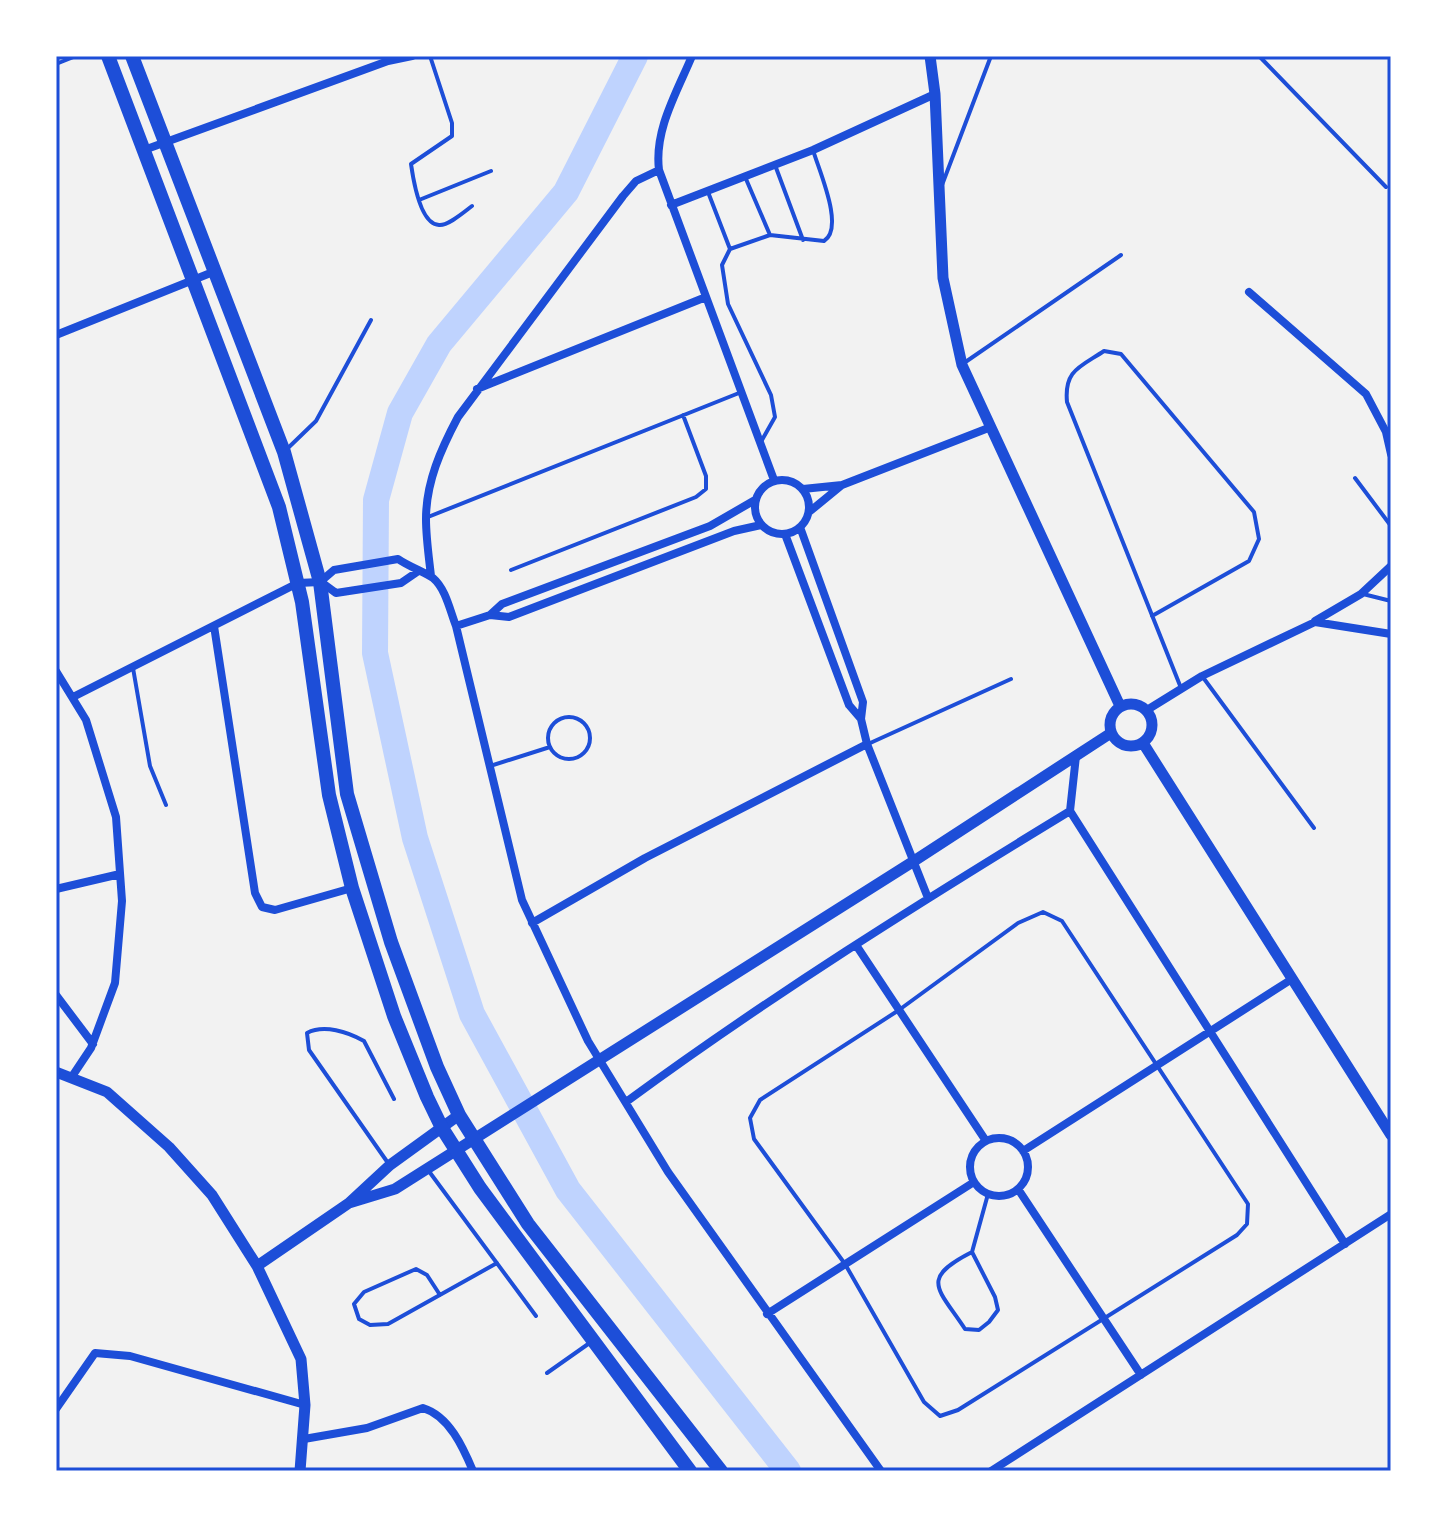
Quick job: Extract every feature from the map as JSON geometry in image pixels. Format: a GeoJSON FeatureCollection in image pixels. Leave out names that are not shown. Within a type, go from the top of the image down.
{"type":"FeatureCollection","features":[{"type":"Feature","properties":{"kind":"highway"},"geometry":{"type":"LineString","coordinates":[[108,56],[279,507],[298,583],[329,795],[352,888],[394,1016],[427,1097],[442,1128],[480,1188],[690,1471]]}},
{"type":"Feature","properties":{"kind":"highway"},"geometry":{"type":"LineString","coordinates":[[132,56],[284,452],[320,582],[347,794],[391,942],[437,1067],[459,1115],[528,1224],[721,1471]]}},
{"type":"Feature","properties":{"kind":"street"},"geometry":{"type":"LineString","coordinates":[[144,150],[388,58],[412,56]]}},
{"type":"Feature","properties":{"kind":"street"},"geometry":{"type":"LineString","coordinates":[[692,56],[662,130],[659,170],[774,480]]}},
{"type":"Feature","properties":{"kind":"street"},"geometry":{"type":"LineString","coordinates":[[930,56],[935,94],[943,278],[962,365],[1120,706]]}},
{"type":"Feature","properties":{"kind":"street"},"geometry":{"type":"LineString","coordinates":[[671,205],[813,150],[935,94]]}},
{"type":"Feature","properties":{"kind":"street"},"geometry":{"type":"LineString","coordinates":[[659,170],[645,175],[629,188],[477,389],[442,448],[434,469],[426,518],[431,576],[445,597],[456,626],[522,900],[588,1041],[668,1172],[881,1471]]}},
{"type":"Feature","properties":{"kind":"street"},"geometry":{"type":"LineString","coordinates":[[56,335],[213,272]]}},
{"type":"Feature","properties":{"kind":"street"},"geometry":{"type":"LineString","coordinates":[[1249,292],[1366,394],[1386,432],[1391,454]]}},
{"type":"Feature","properties":{"kind":"street"},"geometry":{"type":"LineString","coordinates":[[477,389],[706,297]]}},
{"type":"Feature","properties":{"kind":"street"},"geometry":{"type":"LineString","coordinates":[[803,489],[842,485],[991,427]]}},
{"type":"Feature","properties":{"kind":"street"},"geometry":{"type":"LineString","coordinates":[[809,512],[803,489],[790,480],[774,480],[759,491],[755,500],[756,516],[761,525],[776,534],[785,534],[800,527],[809,512],[842,485]]}},
{"type":"Feature","properties":{"kind":"street"},"geometry":{"type":"LineString","coordinates":[[490,615],[502,604],[710,526],[755,500]]}},
{"type":"Feature","properties":{"kind":"street"},"geometry":{"type":"LineString","coordinates":[[456,626],[490,615],[509,617],[734,531],[761,525]]}},
{"type":"Feature","properties":{"kind":"street"},"geometry":{"type":"LineString","coordinates":[[800,527],[863,702],[861,719],[867,744],[928,898]]}},
{"type":"Feature","properties":{"kind":"street"},"geometry":{"type":"LineString","coordinates":[[785,534],[849,705],[861,719]]}},
{"type":"Feature","properties":{"kind":"street"},"geometry":{"type":"LineString","coordinates":[[320,582],[334,570],[398,559],[417,572],[431,576]]}},
{"type":"Feature","properties":{"kind":"street"},"geometry":{"type":"LineString","coordinates":[[1147,710],[1202,676],[1315,622],[1361,594],[1391,566]]}},
{"type":"Feature","properties":{"kind":"street"},"geometry":{"type":"LineString","coordinates":[[73,697],[298,583],[320,582],[336,593],[401,583],[417,572]]}},
{"type":"Feature","properties":{"kind":"street"},"geometry":{"type":"LineString","coordinates":[[1315,622],[1391,634]]}},
{"type":"Feature","properties":{"kind":"street"},"geometry":{"type":"LineString","coordinates":[[214,626],[255,893],[262,907],[275,910],[352,888]]}},
{"type":"Feature","properties":{"kind":"street"},"geometry":{"type":"LineString","coordinates":[[56,671],[86,720],[116,817],[122,901],[115,983],[93,1044],[71,1078]]}},
{"type":"Feature","properties":{"kind":"street"},"geometry":{"type":"LineString","coordinates":[[1134,703],[1147,710],[1152,727],[1143,743],[1125,745],[1111,733],[1112,715],[1120,706],[1134,703]]}},
{"type":"Feature","properties":{"kind":"street"},"geometry":{"type":"LineString","coordinates":[[349,1203],[395,1189],[1111,733]]}},
{"type":"Feature","properties":{"kind":"street"},"geometry":{"type":"LineString","coordinates":[[1143,743],[1391,1135]]}},
{"type":"Feature","properties":{"kind":"street"},"geometry":{"type":"LineString","coordinates":[[532,923],[645,858],[867,744]]}},
{"type":"Feature","properties":{"kind":"street"},"geometry":{"type":"LineString","coordinates":[[1076,756],[1070,811],[1345,1244]]}},
{"type":"Feature","properties":{"kind":"street"},"geometry":{"type":"LineString","coordinates":[[626,1102],[693,1053],[856,945],[1070,811]]}},
{"type":"Feature","properties":{"kind":"street"},"geometry":{"type":"LineString","coordinates":[[56,889],[120,874]]}},
{"type":"Feature","properties":{"kind":"street"},"geometry":{"type":"LineString","coordinates":[[856,945],[986,1141]]}},
{"type":"Feature","properties":{"kind":"street"},"geometry":{"type":"LineString","coordinates":[[1023,1151],[1292,979]]}},
{"type":"Feature","properties":{"kind":"street"},"geometry":{"type":"LineString","coordinates":[[56,995],[93,1044]]}},
{"type":"Feature","properties":{"kind":"street"},"geometry":{"type":"LineString","coordinates":[[56,1072],[107,1092],[169,1147],[212,1195],[257,1266],[301,1359],[305,1405],[300,1471]]}},
{"type":"Feature","properties":{"kind":"street"},"geometry":{"type":"LineString","coordinates":[[257,1266],[349,1203],[390,1165],[459,1115]]}},
{"type":"Feature","properties":{"kind":"street"},"geometry":{"type":"LineString","coordinates":[[1009,1140],[1023,1151],[1028,1169],[1018,1189],[1006,1195],[988,1194],[974,1182],[970,1165],[972,1156],[986,1141],[1009,1140]]}},
{"type":"Feature","properties":{"kind":"street"},"geometry":{"type":"LineString","coordinates":[[767,1314],[974,1182]]}},
{"type":"Feature","properties":{"kind":"street"},"geometry":{"type":"LineString","coordinates":[[1018,1189],[1141,1375]]}},
{"type":"Feature","properties":{"kind":"street"},"geometry":{"type":"LineString","coordinates":[[991,1471],[1391,1214]]}},
{"type":"Feature","properties":{"kind":"street"},"geometry":{"type":"LineString","coordinates":[[56,1409],[95,1353],[130,1356],[305,1405]]}},
{"type":"Feature","properties":{"kind":"street"},"geometry":{"type":"LineString","coordinates":[[304,1439],[367,1428],[423,1408],[431,1410],[444,1422],[457,1440],[470,1470]]}},
{"type":"Feature","properties":{"kind":"lane"},"geometry":{"type":"LineString","coordinates":[[56,64],[76,56]]}},
{"type":"Feature","properties":{"kind":"lane"},"geometry":{"type":"LineString","coordinates":[[430,56],[452,123],[452,136],[411,164],[419,200],[428,219],[442,226],[472,206]]}},
{"type":"Feature","properties":{"kind":"lane"},"geometry":{"type":"LineString","coordinates":[[939,195],[991,56]]}},
{"type":"Feature","properties":{"kind":"lane"},"geometry":{"type":"LineString","coordinates":[[1259,56],[1386,187]]}},
{"type":"Feature","properties":{"kind":"lane"},"geometry":{"type":"LineString","coordinates":[[760,443],[775,417],[771,395],[728,304],[722,265],[730,249],[770,235],[824,241],[830,237],[834,230],[831,210],[813,150]]}},
{"type":"Feature","properties":{"kind":"lane"},"geometry":{"type":"LineString","coordinates":[[775,165],[803,240]]}},
{"type":"Feature","properties":{"kind":"lane"},"geometry":{"type":"LineString","coordinates":[[419,200],[491,171]]}},
{"type":"Feature","properties":{"kind":"lane"},"geometry":{"type":"LineString","coordinates":[[745,177],[770,235]]}},
{"type":"Feature","properties":{"kind":"lane"},"geometry":{"type":"LineString","coordinates":[[708,191],[730,249]]}},
{"type":"Feature","properties":{"kind":"lane"},"geometry":{"type":"LineString","coordinates":[[962,365],[1121,255]]}},
{"type":"Feature","properties":{"kind":"lane"},"geometry":{"type":"LineString","coordinates":[[284,452],[316,421],[371,320]]}},
{"type":"Feature","properties":{"kind":"lane"},"geometry":{"type":"LineString","coordinates":[[1152,616],[1249,561],[1259,539],[1254,512],[1121,354],[1104,351],[1070,374],[1065,386],[1067,402],[1152,616],[1181,688]]}},
{"type":"Feature","properties":{"kind":"lane"},"geometry":{"type":"LineString","coordinates":[[426,518],[742,392]]}},
{"type":"Feature","properties":{"kind":"lane"},"geometry":{"type":"LineString","coordinates":[[511,570],[696,497],[706,489],[706,476],[683,415]]}},
{"type":"Feature","properties":{"kind":"lane"},"geometry":{"type":"LineString","coordinates":[[1355,478],[1391,526]]}},
{"type":"Feature","properties":{"kind":"lane"},"geometry":{"type":"LineString","coordinates":[[1361,594],[1391,601]]}},
{"type":"Feature","properties":{"kind":"lane"},"geometry":{"type":"LineString","coordinates":[[133,668],[150,766],[166,805]]}},
{"type":"Feature","properties":{"kind":"lane"},"geometry":{"type":"LineString","coordinates":[[1202,676],[1314,828]]}},
{"type":"Feature","properties":{"kind":"lane"},"geometry":{"type":"LineString","coordinates":[[867,744],[1011,679]]}},
{"type":"Feature","properties":{"kind":"lane"},"geometry":{"type":"LineString","coordinates":[[561,719],[577,719],[589,730],[589,747],[578,758],[562,758],[550,747],[549,731],[561,719]]}},
{"type":"Feature","properties":{"kind":"lane"},"geometry":{"type":"LineString","coordinates":[[488,767],[550,747]]}},
{"type":"Feature","properties":{"kind":"lane"},"geometry":{"type":"LineString","coordinates":[[1043,912],[1062,921],[1248,1204],[1247,1224],[1237,1235],[1105,1320],[958,1410],[940,1416],[924,1402],[845,1264],[754,1139],[750,1118],[760,1100],[899,1010],[1018,923],[1043,912]]}},
{"type":"Feature","properties":{"kind":"lane"},"geometry":{"type":"LineString","coordinates":[[390,1165],[309,1050],[307,1033],[316,1028],[338,1031],[364,1041],[394,1099]]}},
{"type":"Feature","properties":{"kind":"lane"},"geometry":{"type":"LineString","coordinates":[[427,1168],[536,1316]]}},
{"type":"Feature","properties":{"kind":"lane"},"geometry":{"type":"LineString","coordinates":[[972,1252],[946,1265],[938,1276],[938,1288],[965,1329],[979,1330],[998,1310],[995,1297],[972,1252],[988,1194]]}},
{"type":"Feature","properties":{"kind":"lane"},"geometry":{"type":"LineString","coordinates":[[440,1295],[427,1275],[416,1269],[364,1292],[354,1304],[359,1319],[370,1325],[388,1324],[440,1295],[497,1263]]}},
{"type":"Feature","properties":{"kind":"lane"},"geometry":{"type":"LineString","coordinates":[[547,1373],[593,1341]]}},
{"type":"Feature","properties":{"kind":"waterway"},"geometry":{"type":"LineString","coordinates":[[635,56],[566,192],[439,344],[400,413],[376,500],[375,653],[415,838],[472,1014],[568,1190],[788,1471]]}}]}
